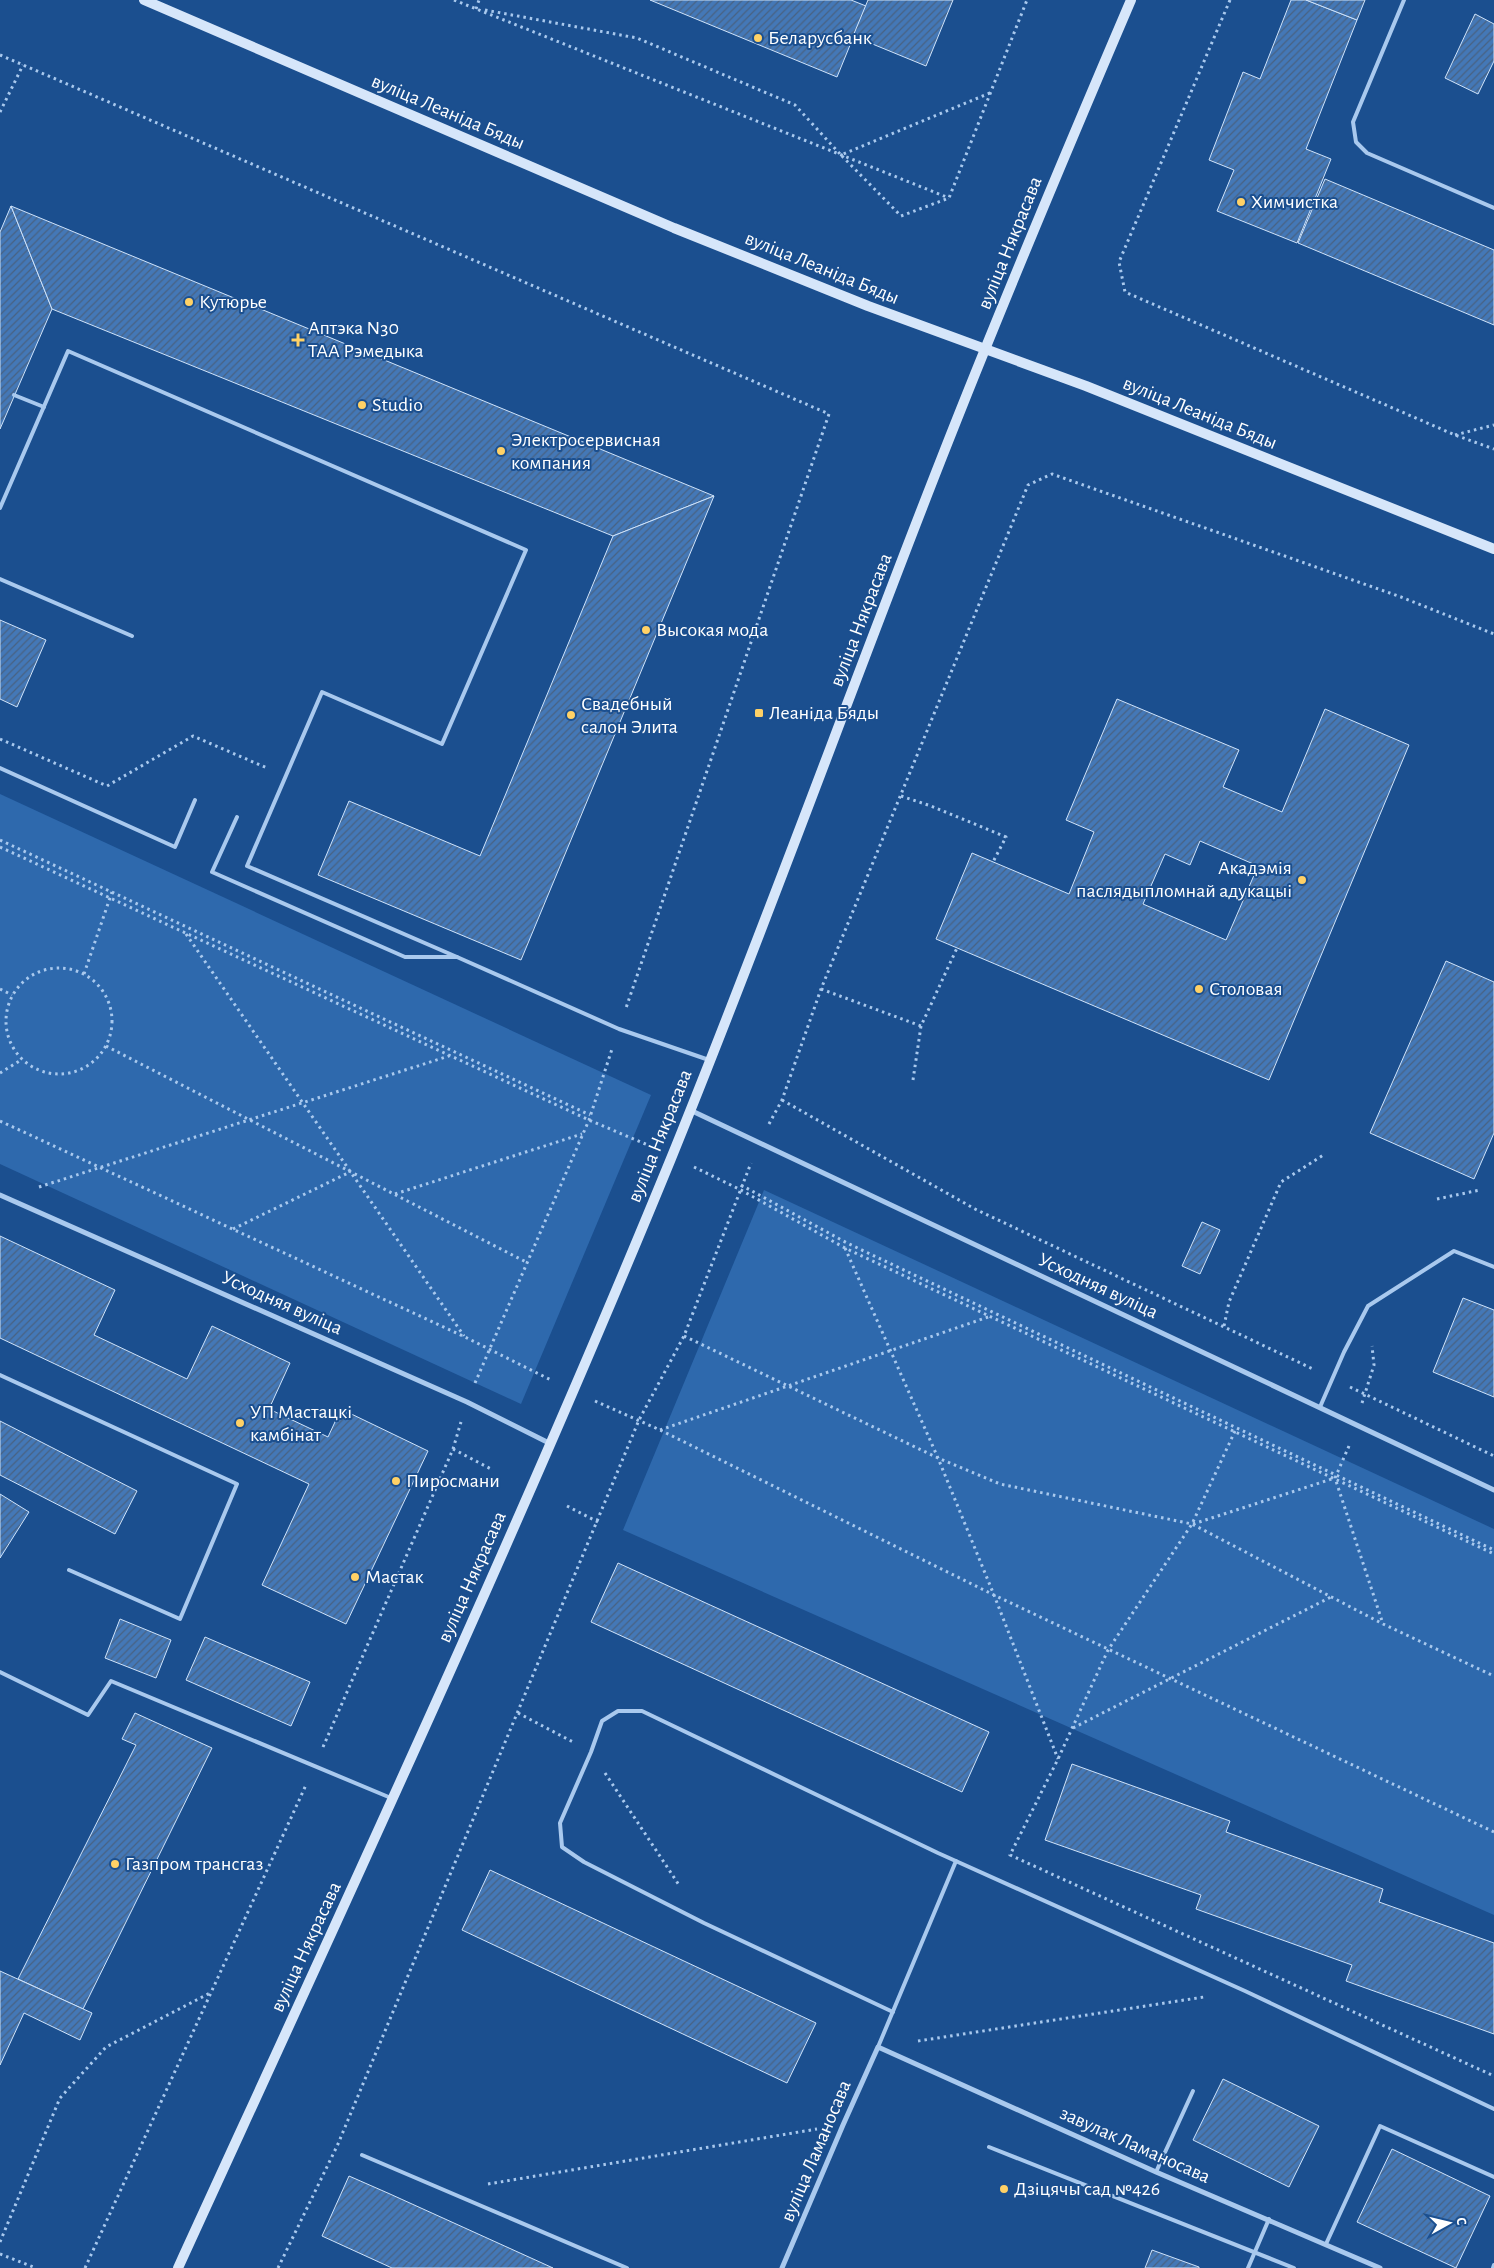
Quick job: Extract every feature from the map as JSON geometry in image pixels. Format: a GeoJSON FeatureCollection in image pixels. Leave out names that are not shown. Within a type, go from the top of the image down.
{"type":"FeatureCollection","features":[{"type":"Feature","properties":{"kind":"main road","name":"вуліца Леаніда Бяды"},"geometry":{"type":"LineString","coordinates":[[144,0],[674,228],[868,306],[1086,386],[1494,549]]}},
{"type":"Feature","properties":{"kind":"main road","name":"вуліца Някрасава"},"geometry":{"type":"LineString","coordinates":[[178,2268],[393,1799],[672,1156],[943,454],[1033,231],[1131,0]]}},
{"type":"Feature","properties":{"kind":"street","name":"Усходняя вуліца"},"geometry":{"type":"LineString","coordinates":[[689,1110],[1494,1490]]}},
{"type":"Feature","properties":{"kind":"street","name":"Усходняя вуліца"},"geometry":{"type":"LineString","coordinates":[[3,1196],[467,1402],[549,1443]]}},
{"type":"Feature","properties":{"kind":"street","name":"вуліца Ламаносава"},"geometry":{"type":"LineString","coordinates":[[782,2268],[842,2125],[878,2047]]}},
{"type":"Feature","properties":{"kind":"street","name":"завулак Ламаносава"},"geometry":{"type":"LineString","coordinates":[[878,2047],[1156,2172],[1380,2268]]}},
{"type":"Feature","properties":{"kind":"lane"},"geometry":{"type":"LineString","coordinates":[[1404,0],[1353,122],[1356,142],[1367,154],[1494,208]]}},
{"type":"Feature","properties":{"kind":"lane"},"geometry":{"type":"LineString","coordinates":[[0,508],[68,351],[526,550],[442,744],[322,692],[247,866],[619,1029],[709,1060]]}},
{"type":"Feature","properties":{"kind":"lane"},"geometry":{"type":"LineString","coordinates":[[14,395],[44,407]]}},
{"type":"Feature","properties":{"kind":"lane"},"geometry":{"type":"LineString","coordinates":[[0,579],[132,636]]}},
{"type":"Feature","properties":{"kind":"lane"},"geometry":{"type":"LineString","coordinates":[[0,768],[175,847],[195,800]]}},
{"type":"Feature","properties":{"kind":"lane"},"geometry":{"type":"LineString","coordinates":[[237,817],[212,872],[405,957],[457,957]]}},
{"type":"Feature","properties":{"kind":"lane"},"geometry":{"type":"LineString","coordinates":[[1320,1408],[1344,1352],[1368,1306],[1454,1251],[1494,1267]]}},
{"type":"Feature","properties":{"kind":"lane"},"geometry":{"type":"LineString","coordinates":[[0,1375],[237,1484],[180,1619],[69,1570]]}},
{"type":"Feature","properties":{"kind":"lane"},"geometry":{"type":"LineString","coordinates":[[0,1672],[88,1715],[110,1682],[393,1799]]}},
{"type":"Feature","properties":{"kind":"lane"},"geometry":{"type":"LineString","coordinates":[[893,2012],[704,1923],[584,1862],[562,1847],[560,1823],[591,1752],[602,1721],[618,1711],[642,1711],[956,1861],[1246,1991],[1494,2109]]}},
{"type":"Feature","properties":{"kind":"lane"},"geometry":{"type":"LineString","coordinates":[[878,2047],[956,1861]]}},
{"type":"Feature","properties":{"kind":"lane"},"geometry":{"type":"LineString","coordinates":[[1156,2172],[1194,2091]]}},
{"type":"Feature","properties":{"kind":"lane"},"geometry":{"type":"LineString","coordinates":[[1326,2244],[1380,2126],[1494,2177]]}},
{"type":"Feature","properties":{"kind":"lane"},"geometry":{"type":"LineString","coordinates":[[989,2147],[1294,2268]]}},
{"type":"Feature","properties":{"kind":"lane"},"geometry":{"type":"LineString","coordinates":[[362,2155],[444,2192],[627,2268]]}},
{"type":"Feature","properties":{"kind":"lane"},"geometry":{"type":"LineString","coordinates":[[1248,2268],[1269,2219]]}},
{"type":"Feature","properties":{"kind":"path"},"geometry":{"type":"LineString","coordinates":[[454,0],[949,198]]}},
{"type":"Feature","properties":{"kind":"path"},"geometry":{"type":"LineString","coordinates":[[476,9],[479,0]]}},
{"type":"Feature","properties":{"kind":"path"},"geometry":{"type":"LineString","coordinates":[[476,9],[637,38],[795,105],[901,216],[949,198],[1026,0]]}},
{"type":"Feature","properties":{"kind":"path"},"geometry":{"type":"LineString","coordinates":[[1230,0],[1119,262],[1125,292],[1455,435],[1494,448]]}},
{"type":"Feature","properties":{"kind":"path"},"geometry":{"type":"LineString","coordinates":[[0,55],[829,414],[589,1120],[467,1402],[453,1449],[315,1766],[85,2268]]}},
{"type":"Feature","properties":{"kind":"path"},"geometry":{"type":"LineString","coordinates":[[0,112],[23,65]]}},
{"type":"Feature","properties":{"kind":"path"},"geometry":{"type":"LineString","coordinates":[[841,155],[990,92]]}},
{"type":"Feature","properties":{"kind":"path"},"geometry":{"type":"LineString","coordinates":[[1455,435],[1494,426]]}},
{"type":"Feature","properties":{"kind":"path"},"geometry":{"type":"LineString","coordinates":[[278,2268],[338,2144],[640,1420],[684,1336],[740,1187],[760,1142],[782,1100],[821,989],[1028,485],[1052,474],[1401,596],[1494,634]]}},
{"type":"Feature","properties":{"kind":"path"},"geometry":{"type":"LineString","coordinates":[[0,739],[108,786],[193,736],[285,776]]}},
{"type":"Feature","properties":{"kind":"path"},"geometry":{"type":"LineString","coordinates":[[901,796],[931,806],[1006,837],[993,862]]}},
{"type":"Feature","properties":{"kind":"path"},"geometry":{"type":"LineString","coordinates":[[0,840],[590,1115]]}},
{"type":"Feature","properties":{"kind":"path"},"geometry":{"type":"LineString","coordinates":[[0,847],[589,1120]]}},
{"type":"Feature","properties":{"kind":"path"},"geometry":{"type":"LineString","coordinates":[[84,974],[112,892]]}},
{"type":"Feature","properties":{"kind":"path"},"geometry":{"type":"LineString","coordinates":[[186,933],[464,1337]]}},
{"type":"Feature","properties":{"kind":"path"},"geometry":{"type":"LineString","coordinates":[[913,1080],[921,1026],[958,948]]}},
{"type":"Feature","properties":{"kind":"path"},"geometry":{"type":"LineString","coordinates":[[52,968],[68,969],[84,974],[97,984],[107,998],[111,1014],[111,1030],[106,1046],[97,1060],[83,1069],[68,1074],[51,1074],[35,1070],[21,1060],[11,1046],[6,1029],[6,1012],[12,995],[22,982],[36,973],[52,968]]}},
{"type":"Feature","properties":{"kind":"path"},"geometry":{"type":"LineString","coordinates":[[0,989],[12,995]]}},
{"type":"Feature","properties":{"kind":"path"},"geometry":{"type":"LineString","coordinates":[[821,989],[921,1026]]}},
{"type":"Feature","properties":{"kind":"path"},"geometry":{"type":"LineString","coordinates":[[106,1046],[528,1263]]}},
{"type":"Feature","properties":{"kind":"path"},"geometry":{"type":"LineString","coordinates":[[3,1196],[101,1168],[450,1056]]}},
{"type":"Feature","properties":{"kind":"path"},"geometry":{"type":"LineString","coordinates":[[0,1074],[21,1060]]}},
{"type":"Feature","properties":{"kind":"path"},"geometry":{"type":"LineString","coordinates":[[782,1100],[976,1209],[1494,1456]]}},
{"type":"Feature","properties":{"kind":"path"},"geometry":{"type":"LineString","coordinates":[[0,1121],[491,1350]]}},
{"type":"Feature","properties":{"kind":"path"},"geometry":{"type":"LineString","coordinates":[[395,1194],[583,1134]]}},
{"type":"Feature","properties":{"kind":"path"},"geometry":{"type":"LineString","coordinates":[[1224,1326],[1229,1302],[1281,1182],[1325,1154]]}},
{"type":"Feature","properties":{"kind":"path"},"geometry":{"type":"LineString","coordinates":[[233,1229],[350,1171]]}},
{"type":"Feature","properties":{"kind":"path"},"geometry":{"type":"LineString","coordinates":[[740,1187],[845,1248],[1235,1431],[1336,1476],[1494,1554]]}},
{"type":"Feature","properties":{"kind":"path"},"geometry":{"type":"LineString","coordinates":[[740,1187],[847,1243],[1494,1550]]}},
{"type":"Feature","properties":{"kind":"path"},"geometry":{"type":"LineString","coordinates":[[1437,1199],[1480,1190]]}},
{"type":"Feature","properties":{"kind":"path"},"geometry":{"type":"LineString","coordinates":[[845,1248],[938,1458],[1058,1759]]}},
{"type":"Feature","properties":{"kind":"path"},"geometry":{"type":"LineString","coordinates":[[1368,1306],[1374,1365],[1364,1394],[1357,1426],[1336,1476],[1383,1624]]}},
{"type":"Feature","properties":{"kind":"path"},"geometry":{"type":"LineString","coordinates":[[660,1430],[991,1316]]}},
{"type":"Feature","properties":{"kind":"path"},"geometry":{"type":"LineString","coordinates":[[684,1336],[938,1458],[1000,1484],[1192,1524],[1383,1624],[1494,1676]]}},
{"type":"Feature","properties":{"kind":"path"},"geometry":{"type":"LineString","coordinates":[[640,1420],[994,1596],[1494,1832]]}},
{"type":"Feature","properties":{"kind":"path"},"geometry":{"type":"LineString","coordinates":[[1235,1431],[1192,1524],[1108,1650],[1058,1759],[1010,1855],[1494,2076]]}},
{"type":"Feature","properties":{"kind":"path"},"geometry":{"type":"LineString","coordinates":[[453,1449],[490,1468]]}},
{"type":"Feature","properties":{"kind":"path"},"geometry":{"type":"LineString","coordinates":[[1192,1524],[1336,1476]]}},
{"type":"Feature","properties":{"kind":"path"},"geometry":{"type":"LineString","coordinates":[[567,1506],[598,1522]]}},
{"type":"Feature","properties":{"kind":"path"},"geometry":{"type":"LineString","coordinates":[[1072,1728],[1332,1597]]}},
{"type":"Feature","properties":{"kind":"path"},"geometry":{"type":"LineString","coordinates":[[518,1713],[591,1752],[704,1923]]}},
{"type":"Feature","properties":{"kind":"path"},"geometry":{"type":"LineString","coordinates":[[878,2047],[1246,1991],[1281,1980]]}},
{"type":"Feature","properties":{"kind":"path"},"geometry":{"type":"LineString","coordinates":[[0,2242],[60,2098],[106,2047],[212,1992]]}},
{"type":"Feature","properties":{"kind":"path"},"geometry":{"type":"LineString","coordinates":[[444,2192],[842,2125]]}},
{"type":"Feature","properties":{"kind":"path"},"geometry":{"type":"LineString","coordinates":[[0,2254],[36,2268]]}},
{"type":"Feature","properties":{"kind":"shaded area"},"geometry":{"type":"Polygon","coordinates":[[[0,794],[651,1095],[521,1404],[0,1164],[0,794]]]}},
{"type":"Feature","properties":{"kind":"shaded area"},"geometry":{"type":"Polygon","coordinates":[[[764,1190],[1494,1529],[1494,1915],[623,1530],[764,1190]]]}},
{"type":"Feature","properties":{"kind":"building"},"geometry":{"type":"Polygon","coordinates":[[[650,0],[851,0],[866,6],[837,77],[650,0]]]}},
{"type":"Feature","properties":{"kind":"building"},"geometry":{"type":"Polygon","coordinates":[[[868,0],[953,0],[926,66],[853,36],[868,0]]]}},
{"type":"Feature","properties":{"kind":"building"},"geometry":{"type":"Polygon","coordinates":[[[1291,0],[1306,0],[1357,20],[1306,149],[1331,159],[1297,243],[1217,211],[1234,170],[1209,160],[1243,72],[1260,79],[1291,0]]]}},
{"type":"Feature","properties":{"kind":"building"},"geometry":{"type":"Polygon","coordinates":[[[1306,0],[1365,0],[1357,20],[1306,0]]]}},
{"type":"Feature","properties":{"kind":"building"},"geometry":{"type":"Polygon","coordinates":[[[1475,14],[1494,24],[1494,61],[1478,94],[1445,78],[1475,14]]]}},
{"type":"Feature","properties":{"kind":"building"},"geometry":{"type":"Polygon","coordinates":[[[1325,179],[1494,250],[1494,325],[1298,243],[1325,179]]]}},
{"type":"Feature","properties":{"kind":"building"},"geometry":{"type":"Polygon","coordinates":[[[11,206],[52,309],[0,429],[0,232],[11,206]]]}},
{"type":"Feature","properties":{"kind":"building"},"geometry":{"type":"Polygon","coordinates":[[[11,206],[714,496],[613,536],[52,309],[11,206]]]}},
{"type":"Feature","properties":{"kind":"building"},"geometry":{"type":"Polygon","coordinates":[[[714,496],[521,960],[318,875],[349,801],[480,856],[613,536],[714,496]]]}},
{"type":"Feature","properties":{"kind":"building"},"geometry":{"type":"Polygon","coordinates":[[[0,620],[46,640],[17,707],[0,699],[0,620]]]}},
{"type":"Feature","properties":{"kind":"building","name":"Акадэмія паслядыпломнай адукацыі"},"geometry":{"type":"Polygon","coordinates":[[[1117,699],[1239,750],[1223,787],[1282,812],[1325,709],[1409,745],[1269,1080],[936,939],[972,853],[1069,894],[1094,832],[1066,820],[1117,699]],[[1200,841],[1190,865],[1165,854],[1143,904],[1226,940],[1258,866],[1200,841]]]}},
{"type":"Feature","properties":{"kind":"building"},"geometry":{"type":"Polygon","coordinates":[[[1446,961],[1494,982],[1494,1133],[1474,1179],[1370,1133],[1446,961]]]}},
{"type":"Feature","properties":{"kind":"building"},"geometry":{"type":"Polygon","coordinates":[[[1202,1222],[1220,1230],[1200,1274],[1182,1266],[1202,1222]]]}},
{"type":"Feature","properties":{"kind":"building","name":"УП Мастацкі камбінат"},"geometry":{"type":"Polygon","coordinates":[[[0,1236],[115,1290],[94,1335],[187,1379],[212,1326],[290,1363],[269,1409],[328,1437],[341,1409],[428,1451],[346,1624],[262,1585],[309,1484],[0,1338],[0,1236]]]}},
{"type":"Feature","properties":{"kind":"building"},"geometry":{"type":"Polygon","coordinates":[[[1463,1298],[1494,1310],[1494,1397],[1433,1372],[1463,1298]]]}},
{"type":"Feature","properties":{"kind":"building"},"geometry":{"type":"Polygon","coordinates":[[[0,1421],[137,1491],[115,1534],[0,1475],[0,1421]]]}},
{"type":"Feature","properties":{"kind":"building"},"geometry":{"type":"Polygon","coordinates":[[[0,1494],[29,1512],[0,1558],[0,1494]]]}},
{"type":"Feature","properties":{"kind":"building"},"geometry":{"type":"Polygon","coordinates":[[[618,1563],[989,1732],[962,1792],[591,1622],[618,1563]]]}},
{"type":"Feature","properties":{"kind":"building"},"geometry":{"type":"Polygon","coordinates":[[[120,1619],[171,1640],[156,1678],[105,1658],[120,1619]]]}},
{"type":"Feature","properties":{"kind":"building"},"geometry":{"type":"Polygon","coordinates":[[[205,1637],[310,1682],[291,1726],[186,1680],[205,1637]]]}},
{"type":"Feature","properties":{"kind":"building","name":"Газпром трансгаз"},"geometry":{"type":"Polygon","coordinates":[[[135,1713],[212,1748],[83,2009],[18,1979],[136,1745],[122,1739],[135,1713]]]}},
{"type":"Feature","properties":{"kind":"building"},"geometry":{"type":"Polygon","coordinates":[[[1072,1764],[1230,1821],[1226,1832],[1383,1889],[1379,1902],[1494,1943],[1494,2034],[1346,1981],[1352,1965],[1196,1909],[1201,1895],[1045,1840],[1072,1764]]]}},
{"type":"Feature","properties":{"kind":"building"},"geometry":{"type":"Polygon","coordinates":[[[490,1870],[816,2023],[787,2083],[462,1930],[490,1870]]]}},
{"type":"Feature","properties":{"kind":"building"},"geometry":{"type":"Polygon","coordinates":[[[0,1971],[92,2013],[80,2040],[24,2013],[0,2065],[0,1971]]]}},
{"type":"Feature","properties":{"kind":"building"},"geometry":{"type":"Polygon","coordinates":[[[1223,2079],[1319,2126],[1289,2187],[1193,2140],[1223,2079]]]}},
{"type":"Feature","properties":{"kind":"building"},"geometry":{"type":"Polygon","coordinates":[[[1392,2149],[1490,2196],[1456,2268],[1357,2222],[1392,2149]]]}},
{"type":"Feature","properties":{"kind":"building"},"geometry":{"type":"Polygon","coordinates":[[[349,2176],[553,2268],[392,2268],[322,2236],[349,2176]]]}},
{"type":"Feature","properties":{"kind":"building"},"geometry":{"type":"Polygon","coordinates":[[[1152,2250],[1199,2267],[1199,2268],[1145,2268],[1152,2250]]]}},
{"type":"Feature","properties":{"kind":"place","name":"Беларусбанк"},"geometry":{"type":"Point","coordinates":[758,38]}},
{"type":"Feature","properties":{"kind":"place","name":"Химчистка"},"geometry":{"type":"Point","coordinates":[1241,202]}},
{"type":"Feature","properties":{"kind":"place","name":"Кутюрье"},"geometry":{"type":"Point","coordinates":[189,302]}},
{"type":"Feature","properties":{"kind":"place","name":"Аптэка N30 ТАА Рэмедыка"},"geometry":{"type":"Point","coordinates":[298,340]}},
{"type":"Feature","properties":{"kind":"place","name":"Studio"},"geometry":{"type":"Point","coordinates":[362,405]}},
{"type":"Feature","properties":{"kind":"place","name":"Электросервисная компания"},"geometry":{"type":"Point","coordinates":[501,451]}},
{"type":"Feature","properties":{"kind":"place","name":"Высокая мода"},"geometry":{"type":"Point","coordinates":[646,630]}},
{"type":"Feature","properties":{"kind":"place","name":"Леаніда Бяды"},"geometry":{"type":"Point","coordinates":[759,713]}},
{"type":"Feature","properties":{"kind":"place","name":"Свадебный салон Элита"},"geometry":{"type":"Point","coordinates":[571,715]}},
{"type":"Feature","properties":{"kind":"place","name":"Акадэмія паслядыпломнай адукацыі"},"geometry":{"type":"Point","coordinates":[1302,880]}},
{"type":"Feature","properties":{"kind":"place","name":"Столовая"},"geometry":{"type":"Point","coordinates":[1199,989]}},
{"type":"Feature","properties":{"kind":"place","name":"УП Мастацкі камбінат"},"geometry":{"type":"Point","coordinates":[240,1423]}},
{"type":"Feature","properties":{"kind":"place","name":"Пиросмани"},"geometry":{"type":"Point","coordinates":[396,1481]}},
{"type":"Feature","properties":{"kind":"place","name":"Мастак"},"geometry":{"type":"Point","coordinates":[355,1577]}},
{"type":"Feature","properties":{"kind":"place","name":"Газпром трансгаз"},"geometry":{"type":"Point","coordinates":[115,1864]}},
{"type":"Feature","properties":{"kind":"place","name":"Дзіцячы сад №426"},"geometry":{"type":"Point","coordinates":[1004,2189]}}]}
